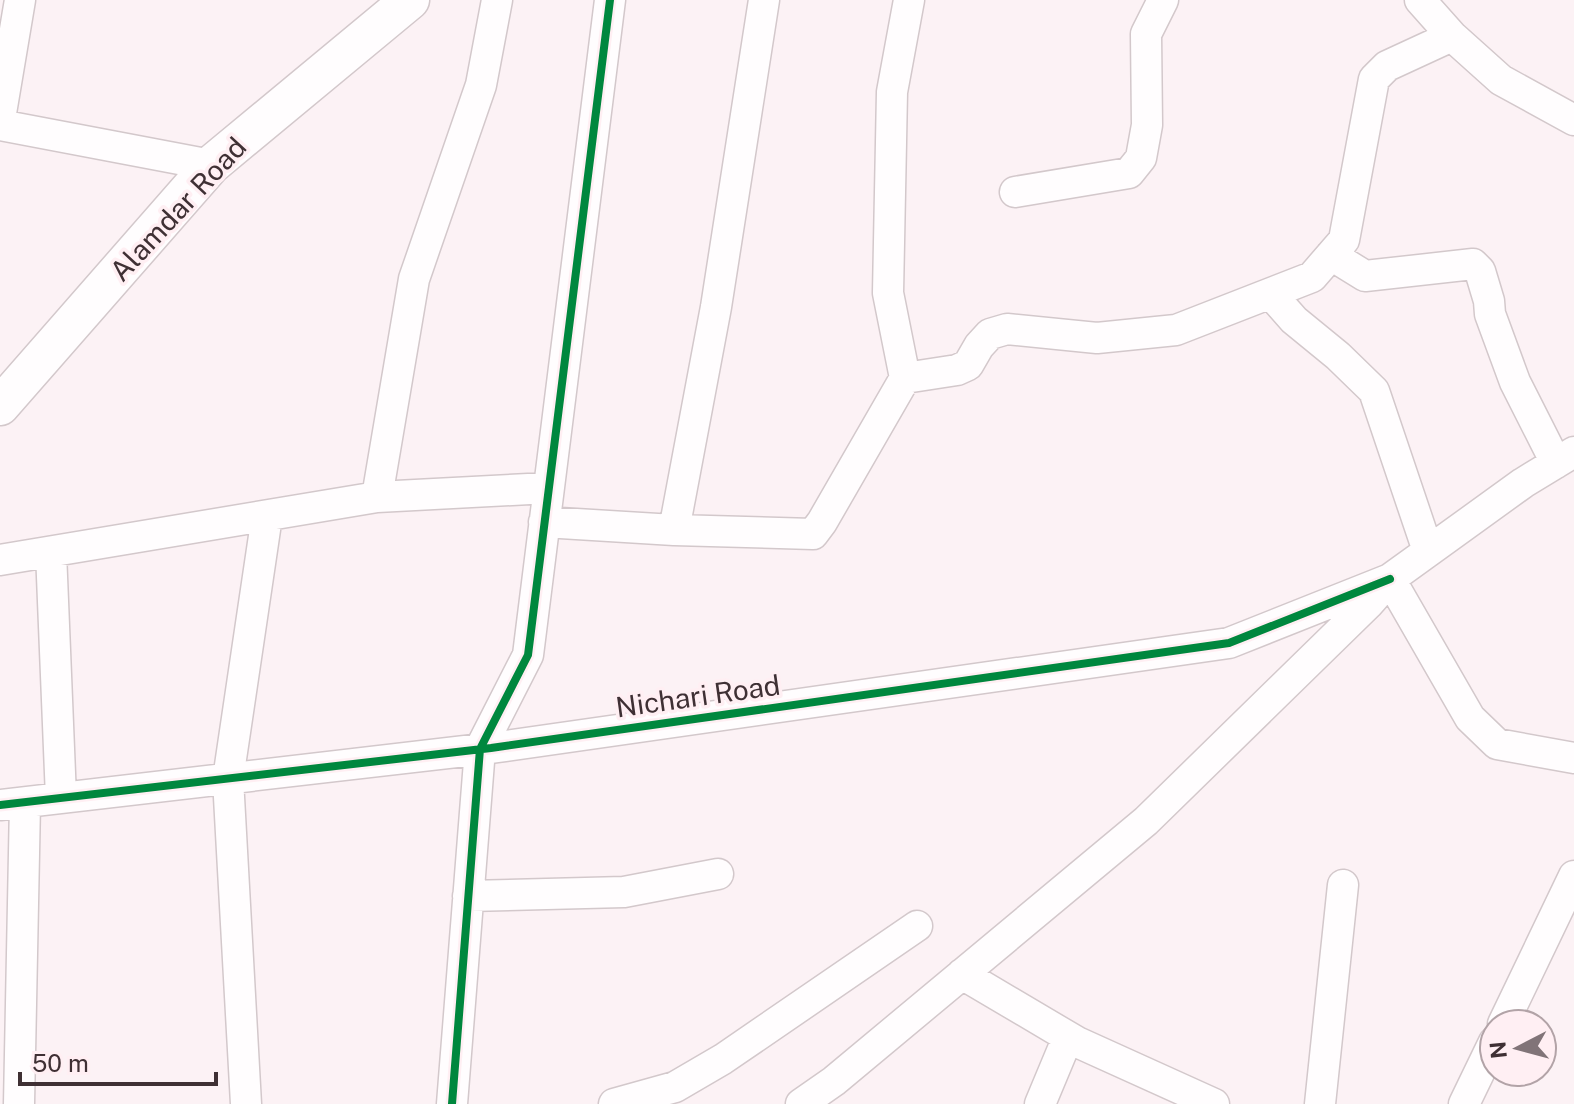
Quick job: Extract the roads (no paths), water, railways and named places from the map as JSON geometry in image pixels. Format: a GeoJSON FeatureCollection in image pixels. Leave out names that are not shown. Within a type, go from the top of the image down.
{"type":"FeatureCollection","features":[{"type":"Feature","properties":{"kind":"street"},"geometry":{"type":"LineString","coordinates":[[0,119],[20,0]]}},
{"type":"Feature","properties":{"kind":"street","name":"Alamdar Road"},"geometry":{"type":"LineString","coordinates":[[0,406],[211,165],[410,0]]}},
{"type":"Feature","properties":{"kind":"street"},"geometry":{"type":"LineString","coordinates":[[377,497],[414,279],[481,85],[497,0]]}},
{"type":"Feature","properties":{"kind":"street"},"geometry":{"type":"LineString","coordinates":[[452,1104],[480,749],[528,655],[610,0]]}},
{"type":"Feature","properties":{"kind":"street"},"geometry":{"type":"LineString","coordinates":[[674,530],[716,307],[764,0]]}},
{"type":"Feature","properties":{"kind":"street"},"geometry":{"type":"LineString","coordinates":[[544,522],[813,534],[905,378],[888,293],[892,92],[909,0]]}},
{"type":"Feature","properties":{"kind":"street"},"geometry":{"type":"LineString","coordinates":[[1015,192],[1129,173],[1141,158],[1147,125],[1146,34],[1163,0]]}},
{"type":"Feature","properties":{"kind":"street"},"geometry":{"type":"LineString","coordinates":[[1420,0],[1452,36],[1501,80],[1574,120]]}},
{"type":"Feature","properties":{"kind":"street"},"geometry":{"type":"LineString","coordinates":[[905,378],[957,370],[968,365],[990,334],[1007,329],[1097,338],[1176,330],[1312,277],[1344,240],[1374,79],[1387,66],[1452,36]]}},
{"type":"Feature","properties":{"kind":"street"},"geometry":{"type":"LineString","coordinates":[[0,125],[211,165]]}},
{"type":"Feature","properties":{"kind":"street"},"geometry":{"type":"LineString","coordinates":[[801,1104],[834,1081],[1146,821],[1390,579],[1565,457],[1515,382],[1490,314],[1480,271],[1473,264],[1365,276],[1331,255]]}},
{"type":"Feature","properties":{"kind":"street"},"geometry":{"type":"LineString","coordinates":[[1271,294],[1294,320],[1374,391],[1428,551]]}},
{"type":"Feature","properties":{"kind":"street"},"geometry":{"type":"LineString","coordinates":[[0,560],[377,497],[548,488]]}},
{"type":"Feature","properties":{"kind":"street"},"geometry":{"type":"LineString","coordinates":[[246,1104],[228,779],[267,516]]}},
{"type":"Feature","properties":{"kind":"street"},"geometry":{"type":"LineString","coordinates":[[51,552],[61,798]]}},
{"type":"Feature","properties":{"kind":"street"},"geometry":{"type":"LineString","coordinates":[[1390,579],[1470,718],[1497,744],[1574,758]]}},
{"type":"Feature","properties":{"kind":"street","name":"Nichari Road"},"geometry":{"type":"LineString","coordinates":[[12,804],[480,749],[1229,643],[1390,579]]}},
{"type":"Feature","properties":{"kind":"street"},"geometry":{"type":"LineString","coordinates":[[12,804],[19,1104]]}},
{"type":"Feature","properties":{"kind":"street"},"geometry":{"type":"LineString","coordinates":[[468,896],[624,892],[718,874]]}},
{"type":"Feature","properties":{"kind":"street"},"geometry":{"type":"LineString","coordinates":[[1511,1008],[1574,876]]}},
{"type":"Feature","properties":{"kind":"street"},"geometry":{"type":"LineString","coordinates":[[1320,1104],[1343,885]]}},
{"type":"Feature","properties":{"kind":"street"},"geometry":{"type":"LineString","coordinates":[[614,1104],[675,1087],[723,1059],[917,926]]}},
{"type":"Feature","properties":{"kind":"street"},"geometry":{"type":"LineString","coordinates":[[962,974],[1174,1096],[1214,1104]]}},
{"type":"Feature","properties":{"kind":"street"},"geometry":{"type":"LineString","coordinates":[[1040,1104],[1068,1037]]}},
{"type":"Feature","properties":{"kind":"street"},"geometry":{"type":"LineString","coordinates":[[1464,1104],[1478,1075]]}}]}
